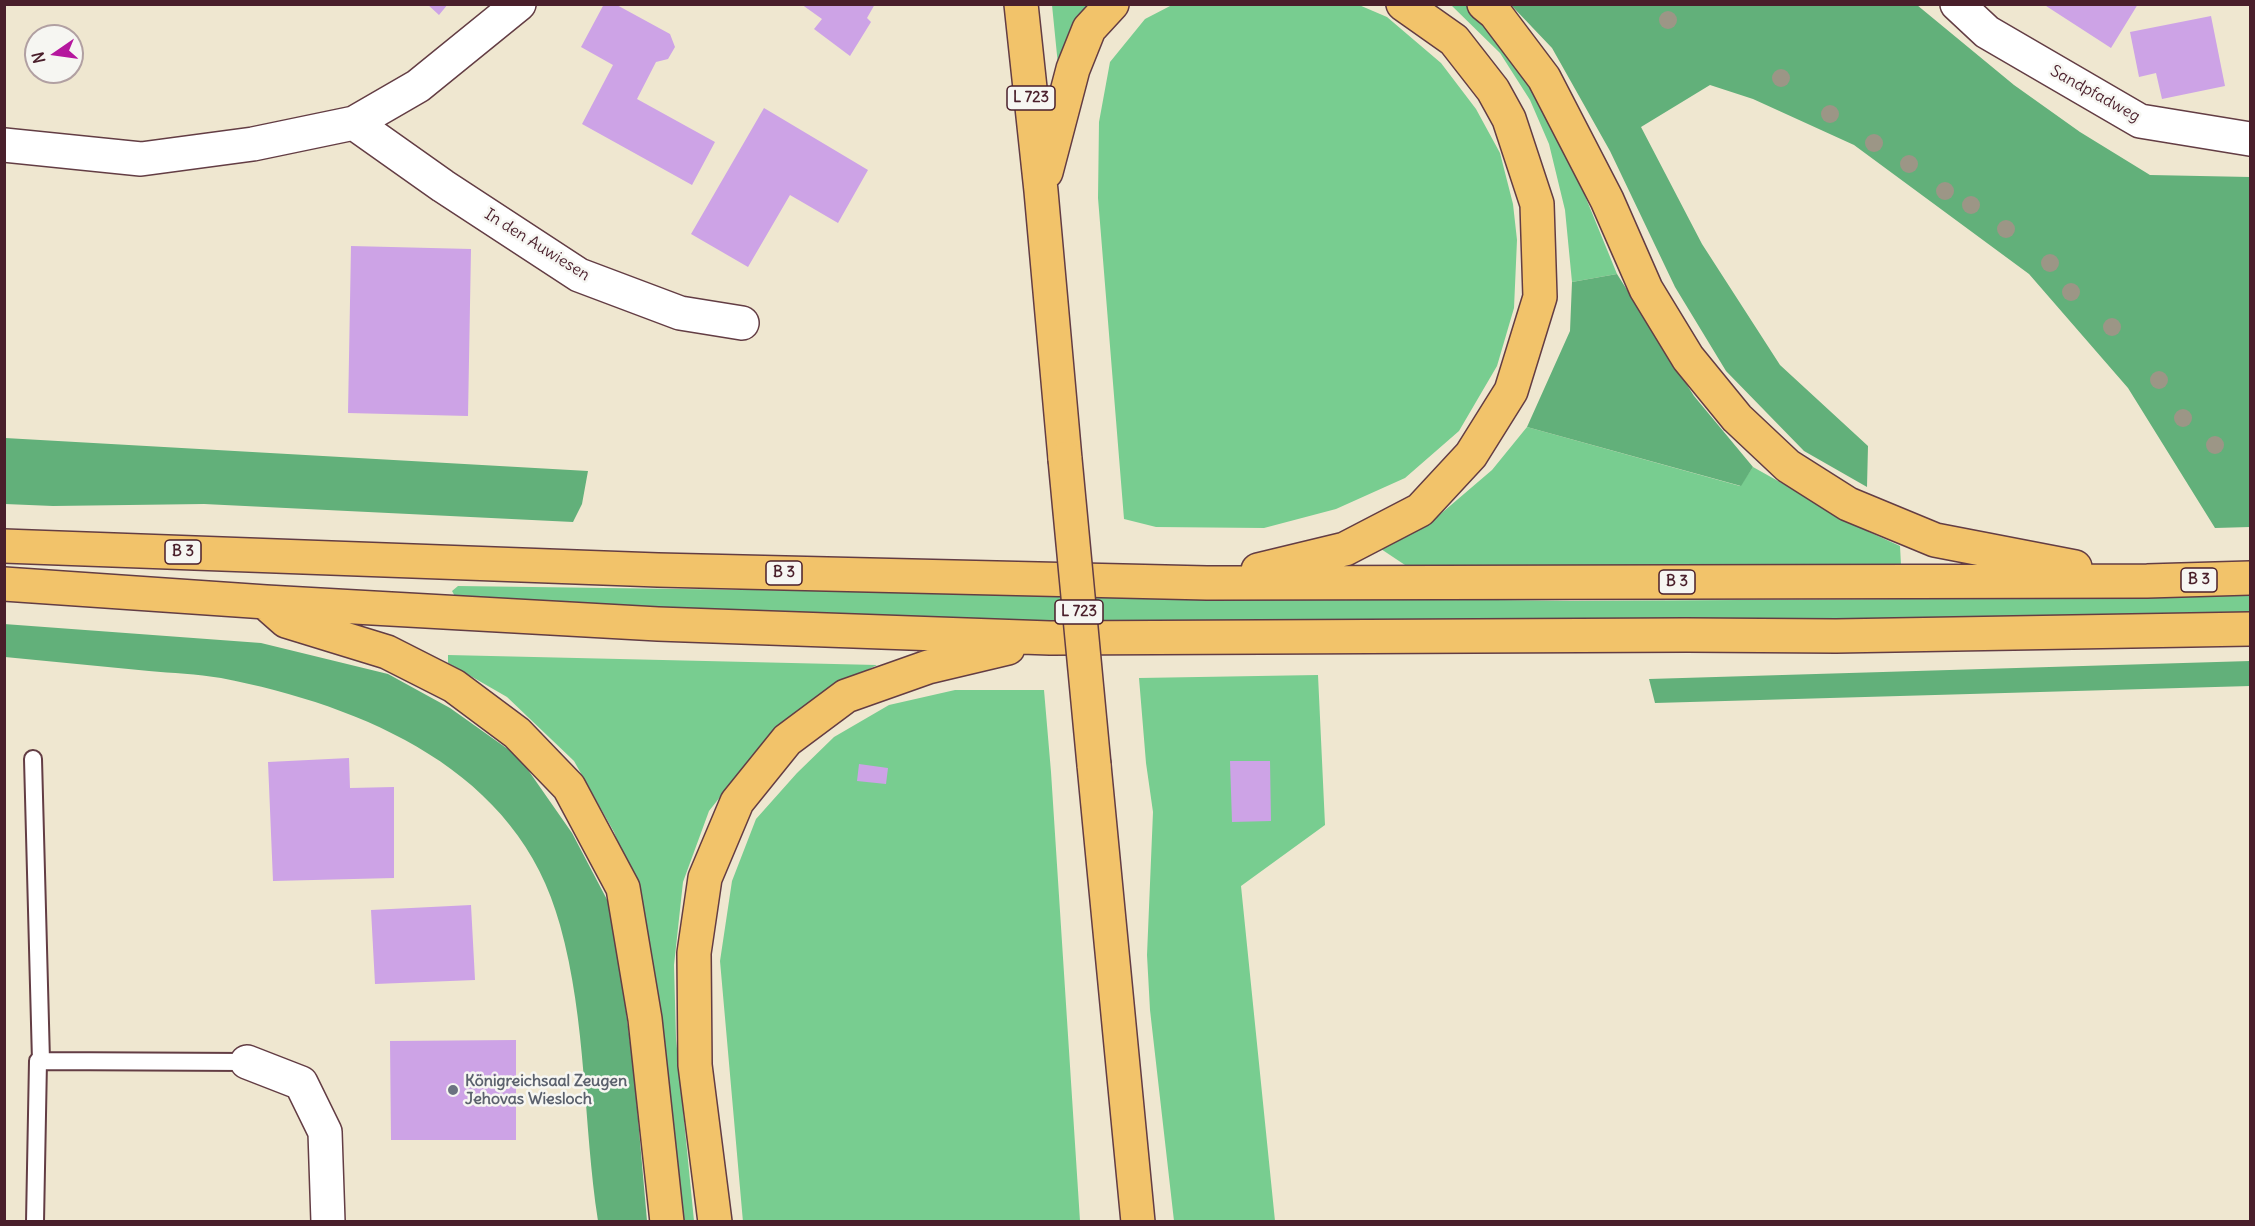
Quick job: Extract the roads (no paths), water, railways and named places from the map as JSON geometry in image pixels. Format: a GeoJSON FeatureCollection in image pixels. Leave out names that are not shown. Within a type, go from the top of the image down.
{"type":"FeatureCollection","features":[{"type":"Feature","properties":{"kind":"main road","name":"L 723"},"geometry":{"type":"LineString","coordinates":[[1021,4],[1041,191],[1138,1221]]}},
{"type":"Feature","properties":{"kind":"main road"},"geometry":{"type":"LineString","coordinates":[[1041,191],[1072,69],[1089,29],[1112,4]]}},
{"type":"Feature","properties":{"kind":"main road"},"geometry":{"type":"LineString","coordinates":[[1207,583],[1345,549],[1420,510],[1471,454],[1511,391],[1540,297],[1537,204],[1509,119],[1493,90],[1454,40],[1403,4]]}},
{"type":"Feature","properties":{"kind":"main road"},"geometry":{"type":"LineString","coordinates":[[1484,4],[1495,13],[1544,78],[1607,200],[1646,289],[1688,358],[1737,418],[1788,466],[1848,504],[1935,540],[2147,581]]}},
{"type":"Feature","properties":{"kind":"main road","name":"B 3"},"geometry":{"type":"LineString","coordinates":[[4,546],[658,570],[1207,583],[2147,581],[2250,578]]}},
{"type":"Feature","properties":{"kind":"main road"},"geometry":{"type":"LineString","coordinates":[[4,584],[266,602],[658,624],[1050,638],[1836,636],[2250,629]]}},
{"type":"Feature","properties":{"kind":"main road"},"geometry":{"type":"LineString","coordinates":[[266,602],[286,621],[387,652],[454,686],[517,733],[569,788],[623,888],[645,1018],[667,1221]]}},
{"type":"Feature","properties":{"kind":"main road"},"geometry":{"type":"LineString","coordinates":[[715,1221],[695,1065],[694,952],[705,878],[737,802],[787,740],[846,696],[928,666],[1050,638]]}},
{"type":"Feature","properties":{"kind":"street"},"geometry":{"type":"LineString","coordinates":[[4,145],[141,159],[253,144],[354,123],[418,86],[519,4]]}},
{"type":"Feature","properties":{"kind":"street","name":"Sandpfadweg"},"geometry":{"type":"LineString","coordinates":[[1957,4],[1988,32],[2140,121],[2250,139]]}},
{"type":"Feature","properties":{"kind":"street","name":"In den Auwiesen"},"geometry":{"type":"LineString","coordinates":[[354,123],[443,186],[579,275],[680,313],[741,323]]}},
{"type":"Feature","properties":{"kind":"street"},"geometry":{"type":"LineString","coordinates":[[247,1062],[301,1083],[325,1132],[328,1221]]}},
{"type":"Feature","properties":{"kind":"lane"},"geometry":{"type":"LineString","coordinates":[[33,759],[41,1061]]}},
{"type":"Feature","properties":{"kind":"lane"},"geometry":{"type":"LineString","coordinates":[[35,1221],[38,1061],[247,1062]]}},
{"type":"Feature","properties":{"kind":"place","name":"Königreichsaal Zeugen Jehovas Wiesloch"},"geometry":{"type":"Point","coordinates":[453,1090]}}]}
